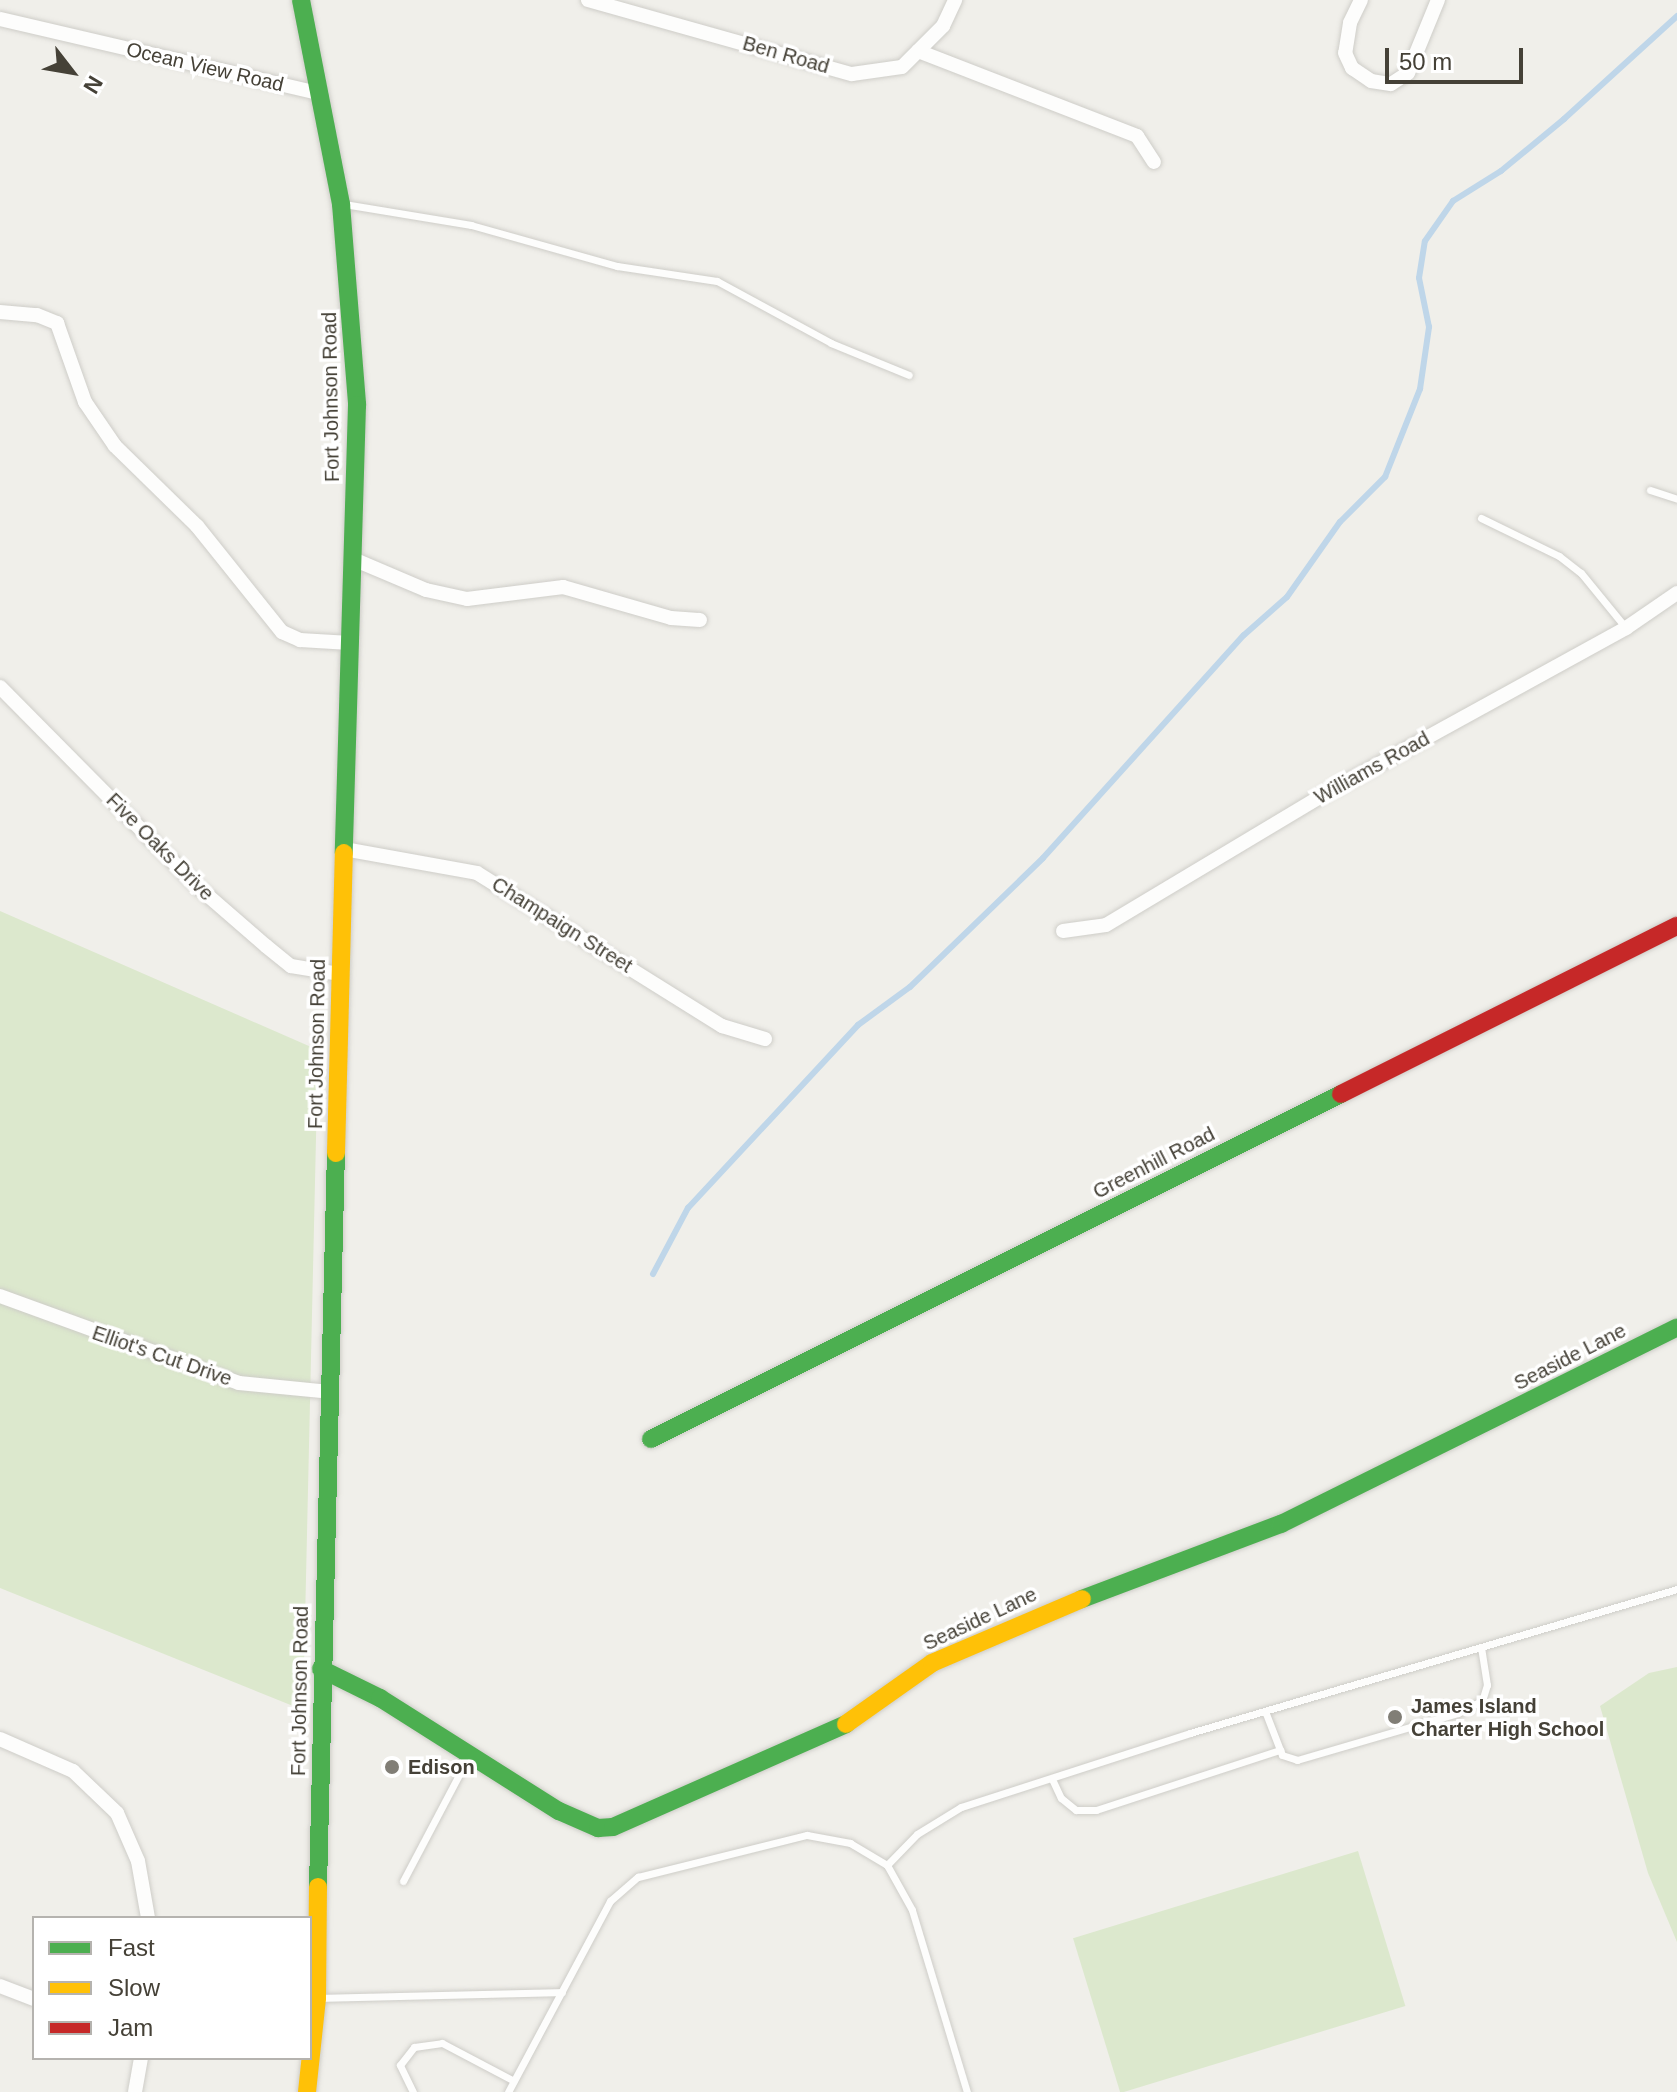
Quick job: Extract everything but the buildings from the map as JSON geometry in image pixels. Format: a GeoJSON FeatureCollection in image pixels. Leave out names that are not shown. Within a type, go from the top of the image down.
{"type":"FeatureCollection","features":[{"type":"Feature","properties":{"kind":"street","name":"Fort Johnson Road"},"geometry":{"type":"LineString","coordinates":[[301,0],[341,204],[356,382],[321,1669],[317,1998],[312,2045]]}},
{"type":"Feature","properties":{"kind":"street","name":"Ben Road"},"geometry":{"type":"LineString","coordinates":[[588,0],[852,74],[902,67],[943,26],[955,0]]}},
{"type":"Feature","properties":{"kind":"street"},"geometry":{"type":"LineString","coordinates":[[1361,0],[1350,23],[1345,53],[1362,75],[1391,84],[1408,73],[1438,0]]}},
{"type":"Feature","properties":{"kind":"street","name":"Ocean View Road"},"geometry":{"type":"LineString","coordinates":[[0,19],[317,93]]}},
{"type":"Feature","properties":{"kind":"street"},"geometry":{"type":"LineString","coordinates":[[918,51],[1137,136],[1154,162]]}},
{"type":"Feature","properties":{"kind":"street"},"geometry":{"type":"LineString","coordinates":[[0,312],[37,315],[57,323],[85,402],[115,446],[197,526],[282,632],[300,640],[350,643]]}},
{"type":"Feature","properties":{"kind":"street"},"geometry":{"type":"LineString","coordinates":[[353,559],[426,590],[467,599],[563,587],[671,618],[700,620]]}},
{"type":"Feature","properties":{"kind":"street","name":"Williams Road"},"geometry":{"type":"LineString","coordinates":[[1063,931],[1106,925],[1337,787],[1626,628],[1677,593]]}},
{"type":"Feature","properties":{"kind":"street","name":"Five Oaks Drive"},"geometry":{"type":"LineString","coordinates":[[0,687],[198,887],[266,946],[291,966],[340,974]]}},
{"type":"Feature","properties":{"kind":"street","name":"Champaign Street"},"geometry":{"type":"LineString","coordinates":[[344,849],[477,873],[722,1026],[765,1039]]}},
{"type":"Feature","properties":{"kind":"street","name":"Greenhill Road"},"geometry":{"type":"LineString","coordinates":[[651,1439],[1677,926]]}},
{"type":"Feature","properties":{"kind":"street","name":"Elliot's Cut Drive"},"geometry":{"type":"LineString","coordinates":[[0,1296],[239,1383],[330,1392]]}},
{"type":"Feature","properties":{"kind":"street","name":"Seaside Lane"},"geometry":{"type":"LineString","coordinates":[[321,1669],[380,1698],[579,1821],[598,1828],[638,1819],[840,1728],[932,1663],[1006,1627],[1281,1524],[1677,1327]]}},
{"type":"Feature","properties":{"kind":"street"},"geometry":{"type":"LineString","coordinates":[[0,1739],[73,1771],[117,1813],[138,1861],[148,1916]]}},
{"type":"Feature","properties":{"kind":"street"},"geometry":{"type":"LineString","coordinates":[[0,1986],[32,1998]]}},
{"type":"Feature","properties":{"kind":"street"},"geometry":{"type":"LineString","coordinates":[[135,2092],[141,2060]]}},
{"type":"Feature","properties":{"kind":"street","name":"Fort Johnson Road"},"geometry":{"type":"LineString","coordinates":[[307,2092],[310,2060]]}},
{"type":"Feature","properties":{"kind":"lane"},"geometry":{"type":"LineString","coordinates":[[341,204],[471,225],[617,266],[717,281],[831,343],[909,375]]}},
{"type":"Feature","properties":{"kind":"lane"},"geometry":{"type":"LineString","coordinates":[[1650,490],[1677,499]]}},
{"type":"Feature","properties":{"kind":"lane"},"geometry":{"type":"LineString","coordinates":[[1481,518],[1559,556],[1581,573],[1626,628]]}},
{"type":"Feature","properties":{"kind":"lane"},"geometry":{"type":"LineString","coordinates":[[887,1865],[917,1834],[961,1807],[1265,1711],[1677,1589]]}},
{"type":"Feature","properties":{"kind":"lane"},"geometry":{"type":"LineString","coordinates":[[1265,1711],[1280,1750],[1297,1760],[1482,1701],[1487,1685],[1481,1648]]}},
{"type":"Feature","properties":{"kind":"lane"},"geometry":{"type":"LineString","coordinates":[[1052,1779],[1061,1798],[1076,1810],[1096,1810],[1280,1750]]}},
{"type":"Feature","properties":{"kind":"lane"},"geometry":{"type":"LineString","coordinates":[[403,1881],[470,1754]]}},
{"type":"Feature","properties":{"kind":"lane"},"geometry":{"type":"LineString","coordinates":[[508,2092],[610,1901],[638,1877],[807,1835],[850,1843],[887,1865],[912,1910],[967,2092]]}},
{"type":"Feature","properties":{"kind":"lane"},"geometry":{"type":"LineString","coordinates":[[317,1998],[562,1992]]}},
{"type":"Feature","properties":{"kind":"lane"},"geometry":{"type":"LineString","coordinates":[[413,2092],[400,2065],[414,2047],[442,2043],[514,2081]]}},
{"type":"Feature","properties":{"kind":"green space"},"geometry":{"type":"Polygon","coordinates":[[[0,911],[318,1050],[303,1710],[0,1588],[0,911]]]}},
{"type":"Feature","properties":{"kind":"green space"},"geometry":{"type":"Polygon","coordinates":[[[1677,1667],[1677,1942],[1648,1873],[1600,1706],[1649,1673],[1677,1667]]]}},
{"type":"Feature","properties":{"kind":"green space"},"geometry":{"type":"Polygon","coordinates":[[[1358,1851],[1405,2006],[1120,2092],[1073,1938],[1358,1851]]]}},
{"type":"Feature","properties":{"kind":"waterway"},"geometry":{"type":"LineString","coordinates":[[653,1274],[688,1208],[858,1025],[910,987],[1043,858],[1244,635],[1287,597],[1340,522],[1385,477],[1420,389],[1429,327],[1419,278],[1425,241],[1453,201],[1501,171],[1564,119],[1677,16]]}},
{"type":"Feature","properties":{"kind":"traffic: fast"},"geometry":{"type":"LineString","coordinates":[[301,0],[341,204],[357,405],[344,853]]}},
{"type":"Feature","properties":{"kind":"traffic: fast"},"geometry":{"type":"LineString","coordinates":[[651,1439],[1341,1094]]}},
{"type":"Feature","properties":{"kind":"traffic: fast"},"geometry":{"type":"LineString","coordinates":[[318,1887],[336,1153]]}},
{"type":"Feature","properties":{"kind":"traffic: fast"},"geometry":{"type":"LineString","coordinates":[[1082,1599],[1281,1524],[1677,1327]]}},
{"type":"Feature","properties":{"kind":"traffic: fast"},"geometry":{"type":"LineString","coordinates":[[321,1669],[380,1698],[559,1811],[598,1828],[613,1827],[846,1724]]}},
{"type":"Feature","properties":{"kind":"traffic: slow"},"geometry":{"type":"LineString","coordinates":[[336,1153],[344,853]]}},
{"type":"Feature","properties":{"kind":"traffic: slow"},"geometry":{"type":"LineString","coordinates":[[846,1724],[932,1663],[1082,1599]]}},
{"type":"Feature","properties":{"kind":"traffic: slow"},"geometry":{"type":"LineString","coordinates":[[312,2045],[317,1998],[318,1887]]}},
{"type":"Feature","properties":{"kind":"traffic: slow"},"geometry":{"type":"LineString","coordinates":[[307,2092],[310,2060]]}},
{"type":"Feature","properties":{"kind":"traffic: jam"},"geometry":{"type":"LineString","coordinates":[[1341,1094],[1677,926]]}},
{"type":"Feature","properties":{"kind":"place","name":"James Island Charter High School"},"geometry":{"type":"Point","coordinates":[1395,1717]}},
{"type":"Feature","properties":{"kind":"place","name":"Edison"},"geometry":{"type":"Point","coordinates":[392,1767]}}]}
